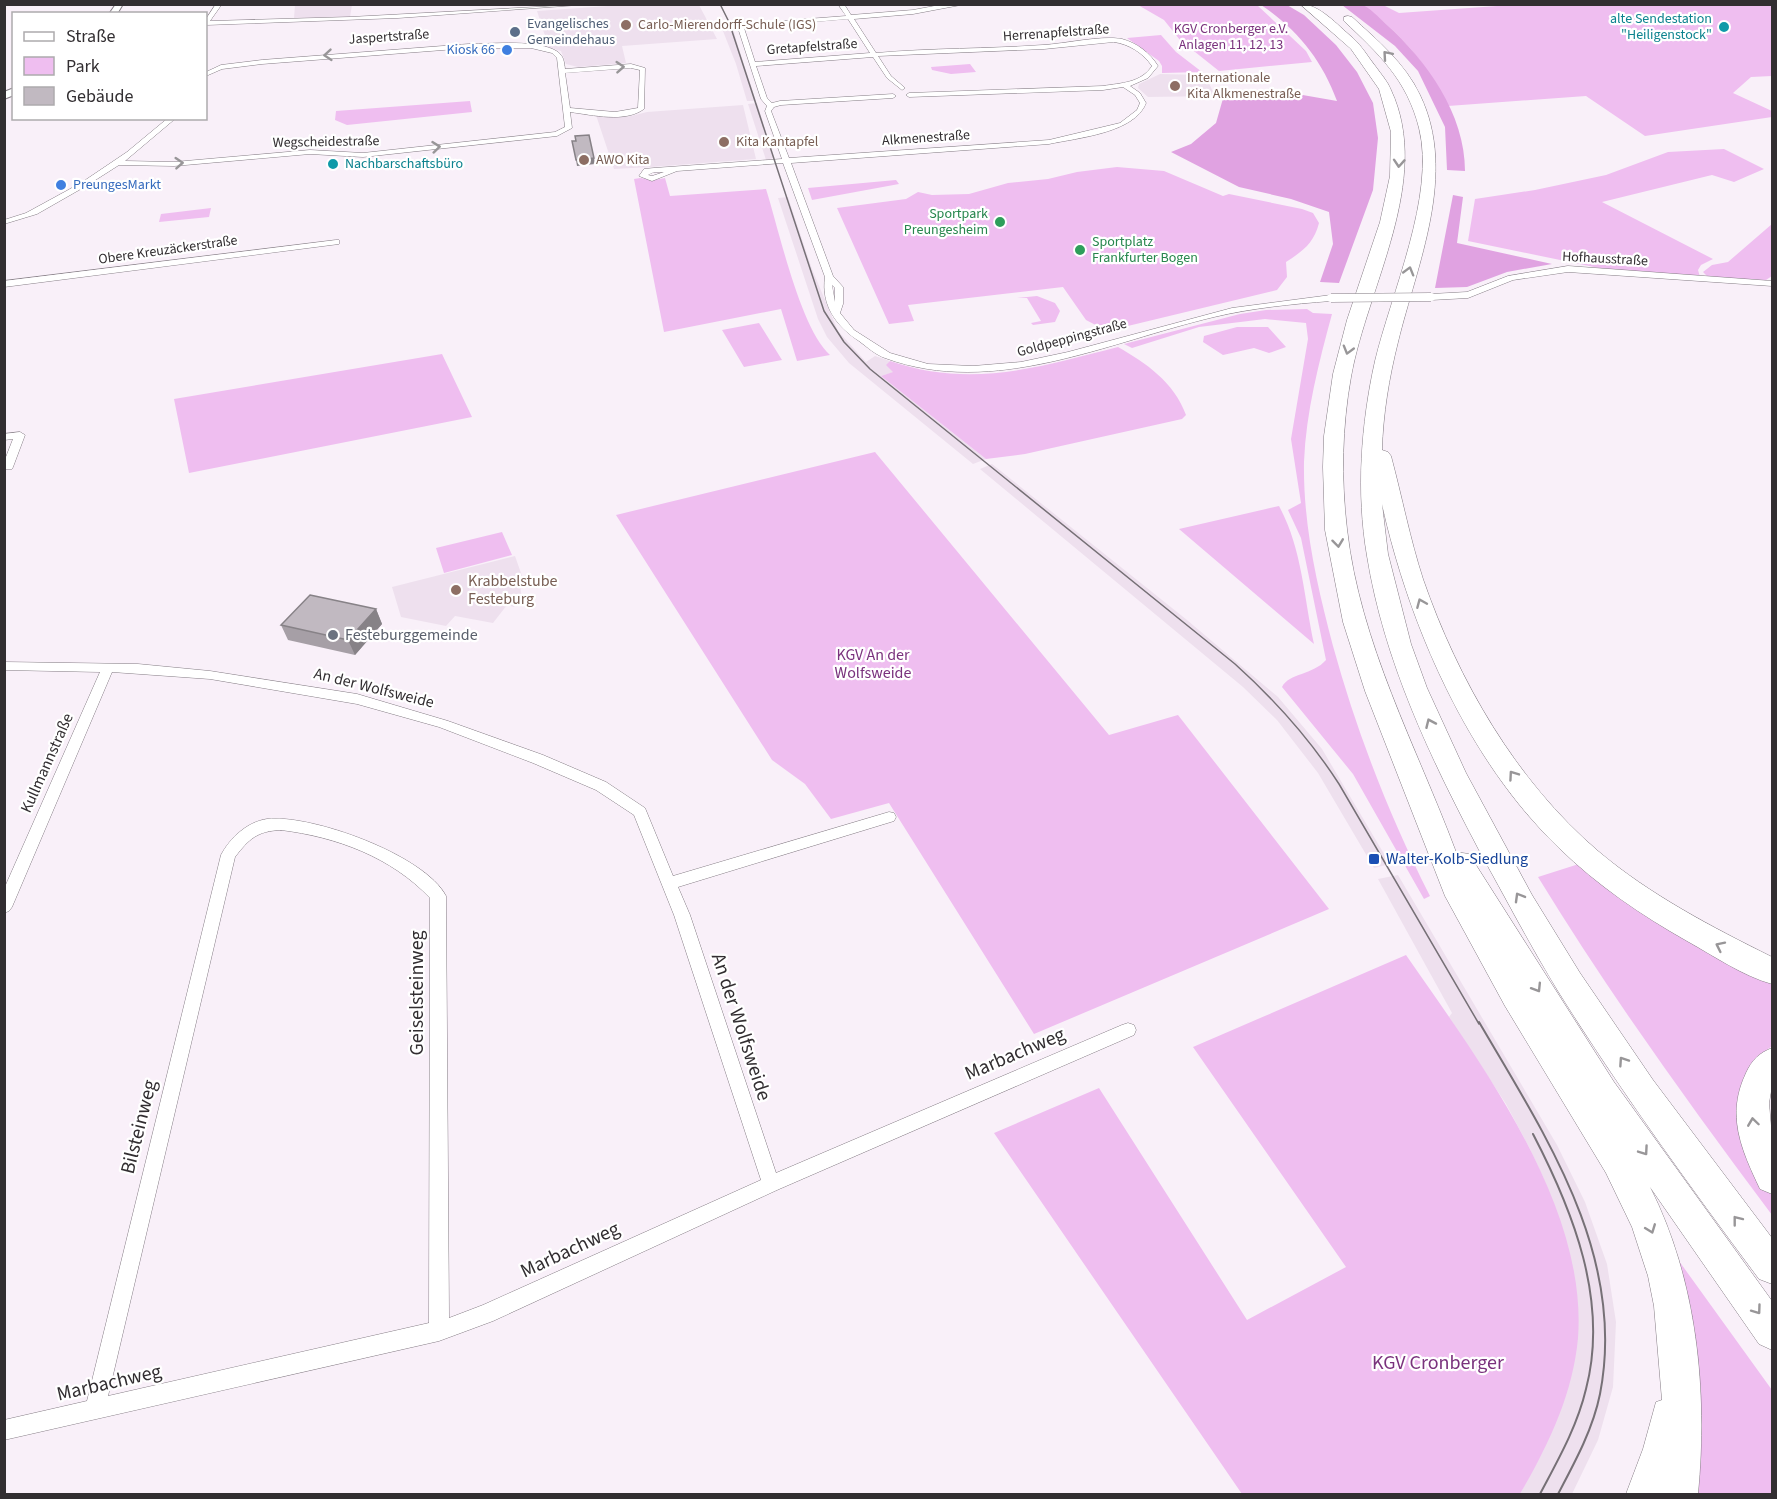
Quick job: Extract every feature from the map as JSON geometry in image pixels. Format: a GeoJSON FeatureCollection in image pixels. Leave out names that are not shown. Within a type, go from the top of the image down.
{"type":"FeatureCollection","features":[{"type":"Feature","properties":{"kind":"highway"},"geometry":{"type":"LineString","coordinates":[[1305,4],[1330,22],[1362,54],[1381,80],[1397,121],[1400,148],[1399,173],[1390,216],[1342,372],[1333,446],[1333,498],[1339,554],[1354,621],[1381,706],[1463,903],[1556,1062],[1624,1170],[1645,1213],[1658,1249],[1670,1295],[1678,1353],[1681,1411],[1678,1494]]}},
{"type":"Feature","properties":{"kind":"highway"},"geometry":{"type":"LineString","coordinates":[[1336,10],[1366,33],[1403,75],[1419,104],[1430,149],[1430,178],[1423,220],[1389,343],[1379,386],[1374,430],[1372,505],[1376,550],[1404,656],[1445,756],[1473,815],[1569,982],[1701,1171],[1773,1266]]}},
{"type":"Feature","properties":{"kind":"highway"},"geometry":{"type":"LineString","coordinates":[[1374,430],[1417,593],[1470,705],[1500,756],[1527,795],[1569,841],[1624,886],[1707,939],[1773,971]]}},
{"type":"Feature","properties":{"kind":"highway"},"geometry":{"type":"LineString","coordinates":[[1422,800],[1505,938],[1603,1093],[1773,1331]]}},
{"type":"Feature","properties":{"kind":"highway"},"geometry":{"type":"LineString","coordinates":[[1773,1062],[1762,1075],[1751,1108],[1752,1126],[1773,1177]]}},
{"type":"Feature","properties":{"kind":"highway"},"geometry":{"type":"LineString","coordinates":[[1646,1494],[1665,1440],[1678,1353]]}},
{"type":"Feature","properties":{"kind":"street"},"geometry":{"type":"LineString","coordinates":[[207,22],[219,4]]}},
{"type":"Feature","properties":{"kind":"street"},"geometry":{"type":"LineString","coordinates":[[207,23],[346,21],[413,14],[448,15],[589,4]]}},
{"type":"Feature","properties":{"kind":"street"},"geometry":{"type":"LineString","coordinates":[[841,4],[889,77],[910,93]]}},
{"type":"Feature","properties":{"kind":"street"},"geometry":{"type":"LineString","coordinates":[[849,18],[913,12],[963,4]]}},
{"type":"Feature","properties":{"kind":"street"},"geometry":{"type":"LineString","coordinates":[[413,14],[419,9]]}},
{"type":"Feature","properties":{"kind":"street","name":"Goldpeppingstraße"},"geometry":{"type":"LineString","coordinates":[[849,18],[743,26],[741,28],[764,99],[770,110],[786,161],[829,277],[826,289],[829,305],[837,312],[843,324],[860,340],[884,354],[937,367],[984,369],[1036,363],[1233,310],[1331,298]]}},
{"type":"Feature","properties":{"kind":"street","name":"Herrenapfelstraße"},"geometry":{"type":"LineString","coordinates":[[874,55],[1044,47],[1119,40],[1150,59],[1155,66],[1151,74],[1144,79],[1125,85],[910,93],[893,96]]}},
{"type":"Feature","properties":{"kind":"street","name":"Jaspertstraße"},"geometry":{"type":"LineString","coordinates":[[207,74],[230,66],[298,58],[506,44],[531,46],[554,52],[560,58],[569,128],[566,131]]}},
{"type":"Feature","properties":{"kind":"street","name":"Gretapfelstraße"},"geometry":{"type":"LineString","coordinates":[[753,64],[874,55]]}},
{"type":"Feature","properties":{"kind":"street"},"geometry":{"type":"LineString","coordinates":[[561,71],[631,66],[643,69],[639,111],[623,114],[566,110]]}},
{"type":"Feature","properties":{"kind":"street"},"geometry":{"type":"LineString","coordinates":[[887,91],[889,77]]}},
{"type":"Feature","properties":{"kind":"street","name":"Alkmenestraße"},"geometry":{"type":"LineString","coordinates":[[674,170],[1049,142],[1088,134],[1122,123],[1140,111],[1143,103],[1138,94],[1125,85]]}},
{"type":"Feature","properties":{"kind":"street"},"geometry":{"type":"LineString","coordinates":[[854,100],[902,88]]}},
{"type":"Feature","properties":{"kind":"street"},"geometry":{"type":"LineString","coordinates":[[887,91],[893,96]]}},
{"type":"Feature","properties":{"kind":"street"},"geometry":{"type":"LineString","coordinates":[[770,110],[796,104],[893,96]]}},
{"type":"Feature","properties":{"kind":"street"},"geometry":{"type":"LineString","coordinates":[[4,222],[25,217],[121,163],[171,120]]}},
{"type":"Feature","properties":{"kind":"street","name":"Wegscheidestraße"},"geometry":{"type":"LineString","coordinates":[[121,163],[174,164],[310,152],[363,155],[551,135],[566,131]]}},
{"type":"Feature","properties":{"kind":"street","name":"Obere Kreuzäckerstraße"},"geometry":{"type":"LineString","coordinates":[[4,284],[336,242]]}},
{"type":"Feature","properties":{"kind":"street","name":"Hofhausstraße"},"geometry":{"type":"LineString","coordinates":[[1331,298],[1468,295],[1511,278],[1568,269],[1773,284]]}},
{"type":"Feature","properties":{"kind":"street"},"geometry":{"type":"LineString","coordinates":[[4,437],[20,435],[8,467]]}},
{"type":"Feature","properties":{"kind":"street","name":"An der Wolfsweide"},"geometry":{"type":"LineString","coordinates":[[4,666],[138,668],[210,675],[357,699],[443,724],[524,754],[601,786],[640,812],[670,883],[771,1184]]}},
{"type":"Feature","properties":{"kind":"street","name":"Kullmannstraße"},"geometry":{"type":"LineString","coordinates":[[4,907],[8,892],[108,667]]}},
{"type":"Feature","properties":{"kind":"street"},"geometry":{"type":"LineString","coordinates":[[670,883],[889,817]]}},
{"type":"Feature","properties":{"kind":"street","name":"Geiselsteinweg"},"geometry":{"type":"LineString","coordinates":[[228,855],[243,835],[267,825],[310,827],[403,865],[438,896],[439,1331]]}},
{"type":"Feature","properties":{"kind":"street","name":"Bilsteinweg"},"geometry":{"type":"LineString","coordinates":[[95,1409],[228,855]]}},
{"type":"Feature","properties":{"kind":"street","name":"Marbachweg"},"geometry":{"type":"LineString","coordinates":[[4,1430],[439,1331],[486,1314],[771,1184],[1128,1030]]}},
{"type":"Feature","properties":{"kind":"shaded area"},"geometry":{"type":"Polygon","coordinates":[[[295,4],[352,5],[350,17],[294,18],[295,4]]]}},
{"type":"Feature","properties":{"kind":"shaded area","name":"Carlo-Mierendorff-Schule (IGS)"},"geometry":{"type":"Polygon","coordinates":[[[636,4],[699,5],[717,39],[622,46],[626,63],[578,67],[566,64],[561,51],[536,44],[546,39],[537,11],[636,4]]]}},
{"type":"Feature","properties":{"kind":"shaded area"},"geometry":{"type":"Polygon","coordinates":[[[1360,4],[1371,10],[1416,55],[1429,72],[1451,109],[1463,150],[1465,171],[1447,170],[1445,127],[1418,71],[1395,46],[1342,5],[1360,4]]]}},
{"type":"Feature","properties":{"kind":"shaded area"},"geometry":{"type":"Polygon","coordinates":[[[1261,5],[1287,5],[1304,15],[1336,45],[1357,72],[1373,103],[1378,138],[1373,190],[1339,283],[1320,282],[1333,244],[1329,212],[1291,199],[1239,187],[1171,152],[1191,144],[1216,123],[1224,95],[1274,90],[1337,101],[1324,72],[1307,47],[1286,24],[1261,5]]]}},
{"type":"Feature","properties":{"kind":"shaded area"},"geometry":{"type":"Polygon","coordinates":[[[732,25],[756,101],[747,101],[721,26],[732,25]]]}},
{"type":"Feature","properties":{"kind":"shaded area","name":"Internationale Kita Alkmenestraße"},"geometry":{"type":"Polygon","coordinates":[[[1160,74],[1205,75],[1215,96],[1148,97],[1138,88],[1139,84],[1160,74]]]}},
{"type":"Feature","properties":{"kind":"shaded area"},"geometry":{"type":"Polygon","coordinates":[[[757,103],[774,158],[766,160],[748,104],[757,103]]]}},
{"type":"Feature","properties":{"kind":"shaded area"},"geometry":{"type":"Polygon","coordinates":[[[743,105],[756,159],[650,167],[614,169],[596,115],[627,117],[647,112],[743,105]]]}},
{"type":"Feature","properties":{"kind":"shaded area"},"geometry":{"type":"Polygon","coordinates":[[[1453,195],[1463,197],[1457,243],[1552,264],[1507,272],[1467,287],[1435,288],[1453,195]]]}},
{"type":"Feature","properties":{"kind":"shaded area"},"geometry":{"type":"Polygon","coordinates":[[[788,197],[812,269],[838,331],[866,362],[875,356],[890,361],[887,365],[894,372],[881,376],[986,459],[973,464],[849,363],[827,337],[818,319],[778,198],[788,197]]]}},
{"type":"Feature","properties":{"kind":"shaded area"},"geometry":{"type":"Polygon","coordinates":[[[992,464],[1187,620],[1278,697],[1322,749],[1390,864],[1374,868],[1318,773],[1277,720],[1243,687],[980,469],[992,464]]]}},
{"type":"Feature","properties":{"kind":"shaded area","name":"Krabbelstube Festeburg"},"geometry":{"type":"Polygon","coordinates":[[[515,556],[522,576],[513,579],[516,586],[520,585],[521,593],[514,607],[507,605],[493,623],[455,616],[446,626],[401,617],[392,587],[515,556]]]}},
{"type":"Feature","properties":{"kind":"shaded area"},"geometry":{"type":"Polygon","coordinates":[[[1398,875],[1557,1145],[1585,1202],[1607,1264],[1616,1322],[1613,1387],[1598,1440],[1572,1494],[1520,1494],[1544,1449],[1575,1286],[1570,1258],[1543,1177],[1530,1149],[1506,1104],[1449,1017],[1452,1013],[1378,879],[1398,875]]]}},
{"type":"Feature","properties":{"kind":"green space"},"geometry":{"type":"Polygon","coordinates":[[[1525,4],[1772,5],[1772,76],[1751,77],[1733,93],[1772,111],[1772,117],[1645,136],[1586,96],[1448,106],[1422,63],[1400,37],[1360,5],[1383,5],[1399,13],[1525,4]]]}},
{"type":"Feature","properties":{"kind":"green space","name":"KGV Cronberger e.V. Anlagen 11, 12, 13"},"geometry":{"type":"Polygon","coordinates":[[[1138,5],[1257,5],[1306,51],[1312,62],[1219,71],[1180,40],[1164,20],[1138,5]]]}},
{"type":"Feature","properties":{"kind":"green space"},"geometry":{"type":"Polygon","coordinates":[[[1161,35],[1176,52],[1202,72],[1162,73],[1159,61],[1127,38],[1161,35]]]}},
{"type":"Feature","properties":{"kind":"green space"},"geometry":{"type":"Polygon","coordinates":[[[970,64],[976,72],[951,74],[932,70],[931,67],[970,64]]]}},
{"type":"Feature","properties":{"kind":"green space"},"geometry":{"type":"Polygon","coordinates":[[[470,101],[472,112],[347,125],[335,120],[336,111],[470,101]]]}},
{"type":"Feature","properties":{"kind":"green space"},"geometry":{"type":"Polygon","coordinates":[[[1724,149],[1764,169],[1734,182],[1712,175],[1602,202],[1713,259],[1701,265],[1698,270],[1700,277],[1599,268],[1468,241],[1475,199],[1535,190],[1606,175],[1668,152],[1724,149]]]}},
{"type":"Feature","properties":{"kind":"green space","name":"Sportplatz Frankfurter Bogen"},"geometry":{"type":"Polygon","coordinates":[[[1117,167],[1164,171],[1223,196],[1229,194],[1302,209],[1313,213],[1319,223],[1307,246],[1286,262],[1287,277],[1277,290],[1107,331],[1086,320],[1063,287],[908,305],[914,321],[889,324],[837,208],[906,199],[918,192],[932,195],[969,194],[1008,183],[1048,179],[1077,172],[1117,167]]]}},
{"type":"Feature","properties":{"kind":"green space"},"geometry":{"type":"Polygon","coordinates":[[[665,178],[670,196],[766,189],[800,301],[819,342],[830,355],[797,361],[781,309],[664,332],[634,179],[654,180],[665,178]]]}},
{"type":"Feature","properties":{"kind":"green space"},"geometry":{"type":"Polygon","coordinates":[[[896,180],[899,184],[812,200],[808,188],[896,180]]]}},
{"type":"Feature","properties":{"kind":"green space"},"geometry":{"type":"Polygon","coordinates":[[[211,208],[209,217],[159,222],[161,214],[211,208]]]}},
{"type":"Feature","properties":{"kind":"green space"},"geometry":{"type":"Polygon","coordinates":[[[1772,224],[1772,276],[1766,280],[1713,278],[1703,272],[1712,265],[1728,262],[1772,224]]]}},
{"type":"Feature","properties":{"kind":"green space"},"geometry":{"type":"Polygon","coordinates":[[[1037,296],[1055,303],[1060,311],[1055,322],[1033,325],[1031,323],[1041,321],[1027,298],[1017,298],[1037,296]]]}},
{"type":"Feature","properties":{"kind":"green space"},"geometry":{"type":"Polygon","coordinates":[[[1307,309],[1313,313],[1332,314],[1310,406],[1305,443],[1306,509],[1317,578],[1333,646],[1363,742],[1401,835],[1430,896],[1424,899],[1353,774],[1282,687],[1285,682],[1315,669],[1326,660],[1301,538],[1288,510],[1301,503],[1291,439],[1308,339],[1306,323],[1265,319],[1199,327],[1132,348],[1124,344],[1240,314],[1266,310],[1307,309]]]}},
{"type":"Feature","properties":{"kind":"green space"},"geometry":{"type":"Polygon","coordinates":[[[759,323],[782,360],[744,367],[722,330],[759,323]]]}},
{"type":"Feature","properties":{"kind":"green space"},"geometry":{"type":"Polygon","coordinates":[[[1237,327],[1268,327],[1286,347],[1269,353],[1254,348],[1223,355],[1203,342],[1204,336],[1237,327]]]}},
{"type":"Feature","properties":{"kind":"green space"},"geometry":{"type":"Polygon","coordinates":[[[1118,347],[1149,367],[1167,383],[1181,403],[1186,415],[1182,419],[1025,454],[986,459],[881,376],[893,372],[886,365],[890,361],[920,369],[977,374],[1032,368],[1118,347]]]}},
{"type":"Feature","properties":{"kind":"green space"},"geometry":{"type":"Polygon","coordinates":[[[442,354],[472,417],[189,473],[174,399],[442,354]]]}},
{"type":"Feature","properties":{"kind":"green space","name":"KGV An der Wolfsweide"},"geometry":{"type":"Polygon","coordinates":[[[875,452],[1109,735],[1178,715],[1329,909],[1034,1034],[889,803],[831,819],[805,784],[772,760],[616,515],[875,452]]]}},
{"type":"Feature","properties":{"kind":"green space"},"geometry":{"type":"Polygon","coordinates":[[[1279,506],[1298,556],[1314,644],[1179,529],[1279,506]]]}},
{"type":"Feature","properties":{"kind":"green space"},"geometry":{"type":"Polygon","coordinates":[[[502,532],[512,555],[444,573],[436,548],[502,532]]]}},
{"type":"Feature","properties":{"kind":"green space"},"geometry":{"type":"Polygon","coordinates":[[[1582,863],[1753,971],[1772,979],[1772,1046],[1760,1055],[1749,1152],[1772,1195],[1772,1215],[1651,1049],[1593,964],[1538,877],[1582,863]]]}},
{"type":"Feature","properties":{"kind":"green space","name":"KGV Cronberger"},"geometry":{"type":"Polygon","coordinates":[[[1406,955],[1495,1087],[1523,1135],[1547,1185],[1565,1236],[1576,1287],[1578,1338],[1565,1399],[1540,1457],[1520,1494],[1242,1494],[994,1133],[1099,1088],[1247,1320],[1346,1267],[1193,1047],[1406,955]]]}},
{"type":"Feature","properties":{"kind":"green space"},"geometry":{"type":"Polygon","coordinates":[[[1679,1261],[1772,1390],[1772,1494],[1691,1494],[1695,1414],[1691,1331],[1679,1261]]]}},
{"type":"Feature","properties":{"kind":"building"},"geometry":{"type":"Polygon","coordinates":[[[589,135],[594,158],[576,160],[572,141],[576,141],[575,136],[589,135]]]}},
{"type":"Feature","properties":{"kind":"building"},"geometry":{"type":"Polygon","coordinates":[[[310,595],[376,609],[348,640],[281,625],[310,595]]]}},
{"type":"Feature","properties":{"kind":"tram line"},"geometry":{"type":"LineString","coordinates":[[720,4],[729,22],[824,311],[844,342],[870,369],[1235,664],[1278,706],[1316,751],[1339,784],[1479,1024]]}},
{"type":"Feature","properties":{"kind":"tram line"},"geometry":{"type":"LineString","coordinates":[[1479,1022],[1530,1108],[1574,1199],[1591,1245],[1602,1294],[1605,1343],[1600,1394],[1588,1433],[1558,1494]]}},
{"type":"Feature","properties":{"kind":"tram line"},"geometry":{"type":"LineString","coordinates":[[1533,1134],[1548,1163],[1573,1225],[1590,1290],[1593,1323],[1592,1356],[1578,1417],[1540,1494]]}},
{"type":"Feature","properties":{"kind":"place","name":"Carlo-Mierendorff-Schule (IGS)"},"geometry":{"type":"Point","coordinates":[626,25]}},
{"type":"Feature","properties":{"kind":"place","name":"alte Sendestation \"Heiligenstock\""},"geometry":{"type":"Point","coordinates":[1724,27]}},
{"type":"Feature","properties":{"kind":"place","name":"Evangelisches Gemeindehaus"},"geometry":{"type":"Point","coordinates":[515,32]}},
{"type":"Feature","properties":{"kind":"place","name":"Kiosk 66"},"geometry":{"type":"Point","coordinates":[507,50]}},
{"type":"Feature","properties":{"kind":"place","name":"Internationale Kita Alkmenestraße"},"geometry":{"type":"Point","coordinates":[1175,86]}},
{"type":"Feature","properties":{"kind":"place","name":"Kita Kantapfel"},"geometry":{"type":"Point","coordinates":[724,142]}},
{"type":"Feature","properties":{"kind":"place","name":"AWO Kita"},"geometry":{"type":"Point","coordinates":[584,160]}},
{"type":"Feature","properties":{"kind":"place","name":"Nachbarschaftsbüro"},"geometry":{"type":"Point","coordinates":[333,164]}},
{"type":"Feature","properties":{"kind":"place","name":"PreungesMarkt"},"geometry":{"type":"Point","coordinates":[61,185]}},
{"type":"Feature","properties":{"kind":"place","name":"Sportpark Preungesheim"},"geometry":{"type":"Point","coordinates":[1000,222]}},
{"type":"Feature","properties":{"kind":"place","name":"Sportplatz Frankfurter Bogen"},"geometry":{"type":"Point","coordinates":[1080,250]}},
{"type":"Feature","properties":{"kind":"place","name":"Krabbelstube Festeburg"},"geometry":{"type":"Point","coordinates":[456,590]}},
{"type":"Feature","properties":{"kind":"place","name":"Festeburggemeinde"},"geometry":{"type":"Point","coordinates":[333,635]}},
{"type":"Feature","properties":{"kind":"place","name":"Walter-Kolb-Siedlung"},"geometry":{"type":"Point","coordinates":[1374,859]}}]}
